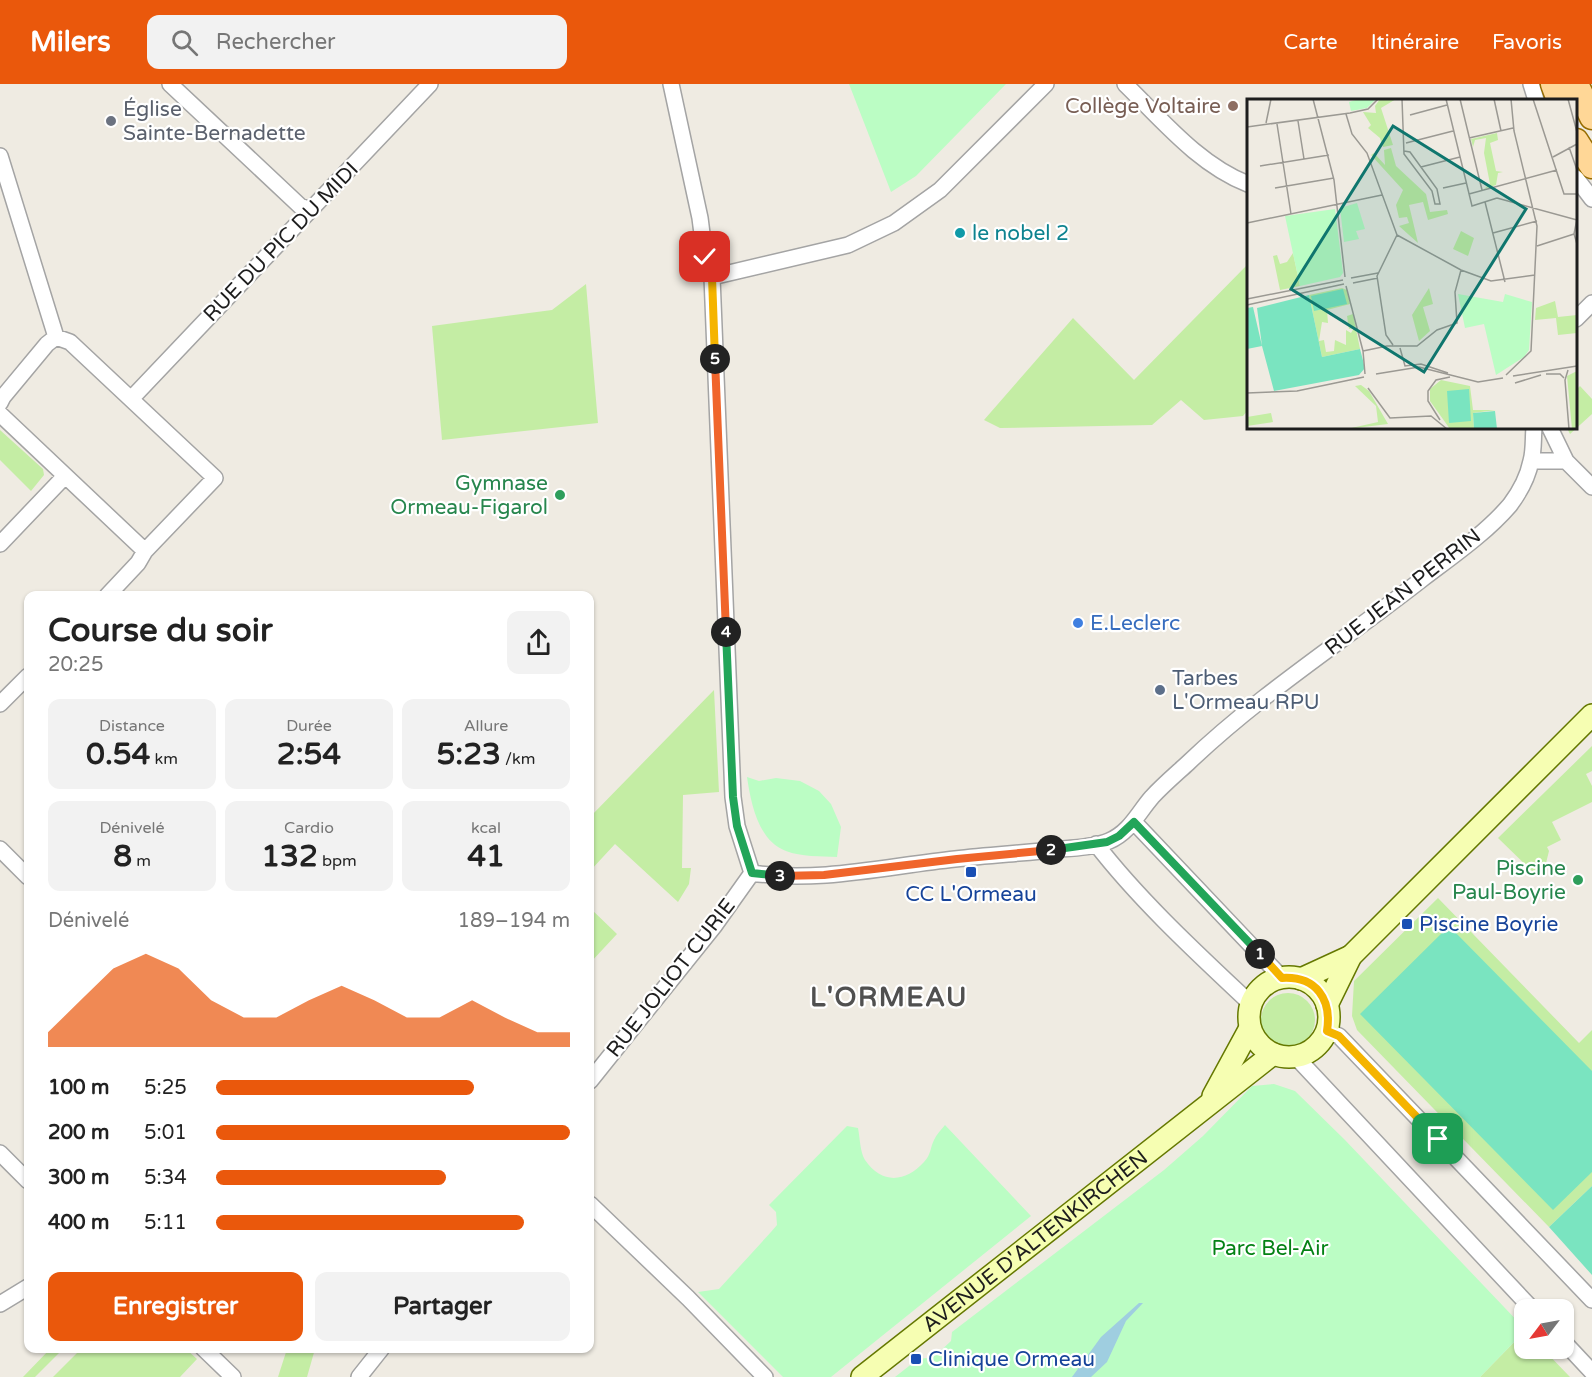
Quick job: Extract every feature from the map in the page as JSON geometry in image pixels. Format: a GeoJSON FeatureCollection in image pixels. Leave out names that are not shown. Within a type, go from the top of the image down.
{"type":"FeatureCollection","features":[{"type":"Feature","properties":{"kind":"main road"},"geometry":{"type":"LineString","coordinates":[[1553,84],[1559,99]]}},
{"type":"Feature","properties":{"kind":"main road"},"geometry":{"type":"LineString","coordinates":[[1576,84],[1592,117]]}},
{"type":"Feature","properties":{"kind":"main road"},"geometry":{"type":"LineString","coordinates":[[1577,144],[1592,166]]}},
{"type":"Feature","properties":{"kind":"street"},"geometry":{"type":"LineString","coordinates":[[170,84],[300,206],[311,210]]}},
{"type":"Feature","properties":{"kind":"street","name":"RUE DU PIC DU MIDI"},"geometry":{"type":"LineString","coordinates":[[131,399],[430,84]]}},
{"type":"Feature","properties":{"kind":"street"},"geometry":{"type":"LineString","coordinates":[[671,84],[700,218],[705,257],[712,277],[733,797],[737,826],[752,873]]}},
{"type":"Feature","properties":{"kind":"street"},"geometry":{"type":"LineString","coordinates":[[712,277],[848,244],[894,223],[940,190],[1046,84]]}},
{"type":"Feature","properties":{"kind":"street"},"geometry":{"type":"LineString","coordinates":[[1125,84],[1198,154],[1247,184]]}},
{"type":"Feature","properties":{"kind":"street"},"geometry":{"type":"LineString","coordinates":[[1530,84],[1536,99]]}},
{"type":"Feature","properties":{"kind":"street"},"geometry":{"type":"LineString","coordinates":[[0,156],[56,337]]}},
{"type":"Feature","properties":{"kind":"street"},"geometry":{"type":"LineString","coordinates":[[1577,180],[1592,199]]}},
{"type":"Feature","properties":{"kind":"street"},"geometry":{"type":"LineString","coordinates":[[1577,317],[1592,303]]}},
{"type":"Feature","properties":{"kind":"street"},"geometry":{"type":"LineString","coordinates":[[56,337],[70,342],[215,478],[145,551],[138,563],[112,591]]}},
{"type":"Feature","properties":{"kind":"street"},"geometry":{"type":"LineString","coordinates":[[0,404],[3,397],[46,344],[56,337]]}},
{"type":"Feature","properties":{"kind":"street"},"geometry":{"type":"LineString","coordinates":[[0,414],[145,551]]}},
{"type":"Feature","properties":{"kind":"street","name":"RUE JEAN PERRIN"},"geometry":{"type":"LineString","coordinates":[[752,873],[774,876],[824,875],[1096,844],[1119,836],[1134,822],[1152,797],[1250,707],[1382,610],[1465,546],[1497,518],[1516,495],[1532,461],[1534,429]]}},
{"type":"Feature","properties":{"kind":"street"},"geometry":{"type":"LineString","coordinates":[[1550,429],[1566,461],[1592,487]]}},
{"type":"Feature","properties":{"kind":"street"},"geometry":{"type":"LineString","coordinates":[[1532,461],[1566,461]]}},
{"type":"Feature","properties":{"kind":"street"},"geometry":{"type":"LineString","coordinates":[[0,544],[65,476]]}},
{"type":"Feature","properties":{"kind":"street"},"geometry":{"type":"LineString","coordinates":[[0,704],[24,680]]}},
{"type":"Feature","properties":{"kind":"street"},"geometry":{"type":"LineString","coordinates":[[1327,1005],[1351,956],[1592,716]]}},
{"type":"Feature","properties":{"kind":"street"},"geometry":{"type":"LineString","coordinates":[[1134,822],[1292,978],[1313,985],[1322,994],[1329,1018],[1327,1031],[1315,1048],[1296,1057],[1273,1054],[1263,1048],[1255,1039],[1250,1028],[1249,1016],[1251,1004],[1263,987],[1292,978],[1351,956]]}},
{"type":"Feature","properties":{"kind":"street"},"geometry":{"type":"LineString","coordinates":[[1096,844],[1110,863],[1192,949],[1251,1004]]}},
{"type":"Feature","properties":{"kind":"street"},"geometry":{"type":"LineString","coordinates":[[0,849],[24,873]]}},
{"type":"Feature","properties":{"kind":"street","name":"RUE JOLIOT CURIE"},"geometry":{"type":"LineString","coordinates":[[594,1077],[715,925],[752,873]]}},
{"type":"Feature","properties":{"kind":"street","name":"AVENUE D'ALTENKIRCHEN"},"geometry":{"type":"LineString","coordinates":[[1208,1104],[1250,1028]]}},
{"type":"Feature","properties":{"kind":"street"},"geometry":{"type":"LineString","coordinates":[[1327,1031],[1339,1036],[1592,1300]]}},
{"type":"Feature","properties":{"kind":"street","name":"AVENUE D'ALTENKIRCHEN"},"geometry":{"type":"LineString","coordinates":[[862,1377],[1273,1054]]}},
{"type":"Feature","properties":{"kind":"street"},"geometry":{"type":"LineString","coordinates":[[1296,1057],[1523,1299]]}},
{"type":"Feature","properties":{"kind":"street"},"geometry":{"type":"LineString","coordinates":[[0,1153],[24,1177]]}},
{"type":"Feature","properties":{"kind":"street"},"geometry":{"type":"LineString","coordinates":[[594,1208],[688,1298],[765,1377]]}},
{"type":"Feature","properties":{"kind":"street"},"geometry":{"type":"LineString","coordinates":[[0,1304],[24,1289]]}},
{"type":"Feature","properties":{"kind":"street"},"geometry":{"type":"LineString","coordinates":[[208,1353],[233,1377]]}},
{"type":"Feature","properties":{"kind":"street"},"geometry":{"type":"LineString","coordinates":[[359,1377],[378,1353]]}},
{"type":"Feature","properties":{"kind":"street"},"geometry":{"type":"LineString","coordinates":[[1574,1353],[1592,1372]]}},
{"type":"Feature","properties":{"kind":"green space"},"geometry":{"type":"Polygon","coordinates":[[[849,84],[1006,84],[916,176],[891,192],[849,84]]]}},
{"type":"Feature","properties":{"kind":"green space"},"geometry":{"type":"Polygon","coordinates":[[[1247,265],[1247,411],[1243,416],[1204,420],[1181,400],[1152,425],[1000,428],[984,420],[1073,318],[1134,380],[1247,265]]]}},
{"type":"Feature","properties":{"kind":"green space"},"geometry":{"type":"Polygon","coordinates":[[[586,284],[598,423],[442,440],[432,326],[552,310],[586,284]]]}},
{"type":"Feature","properties":{"kind":"green space"},"geometry":{"type":"Polygon","coordinates":[[[1580,386],[1592,399],[1592,414],[1577,428],[1577,389],[1580,386]]]}},
{"type":"Feature","properties":{"kind":"green space"},"geometry":{"type":"Polygon","coordinates":[[[0,430],[43,469],[44,475],[31,491],[0,460],[0,430]]]}},
{"type":"Feature","properties":{"kind":"green space"},"geometry":{"type":"Polygon","coordinates":[[[714,690],[719,792],[683,795],[682,868],[691,868],[689,884],[678,902],[615,844],[594,867],[594,813],[714,690]]]}},
{"type":"Feature","properties":{"kind":"green space"},"geometry":{"type":"Polygon","coordinates":[[[1592,746],[1592,771],[1586,774],[1592,786],[1592,802],[1552,822],[1561,840],[1547,847],[1549,851],[1546,863],[1534,873],[1498,838],[1592,746]]]}},
{"type":"Feature","properties":{"kind":"green space"},"geometry":{"type":"Polygon","coordinates":[[[747,777],[759,781],[776,778],[800,781],[819,791],[831,804],[841,827],[837,857],[798,854],[776,846],[762,830],[754,809],[747,777]]]}},
{"type":"Feature","properties":{"kind":"green space"},"geometry":{"type":"Polygon","coordinates":[[[1438,898],[1579,1043],[1592,1030],[1592,1186],[1549,1227],[1357,1030],[1352,1016],[1354,981],[1438,898]]]}},
{"type":"Feature","properties":{"kind":"green space"},"geometry":{"type":"Polygon","coordinates":[[[594,912],[617,934],[594,959],[594,912]]]}},
{"type":"Feature","properties":{"kind":"green space"},"geometry":{"type":"Polygon","coordinates":[[[1449,926],[1592,1071],[1592,1172],[1553,1210],[1360,1014],[1449,926]]]}},
{"type":"Feature","properties":{"kind":"green space"},"geometry":{"type":"Polygon","coordinates":[[[1288,993],[1298,995],[1307,1001],[1313,1010],[1315,1020],[1313,1030],[1307,1039],[1298,1045],[1288,1047],[1278,1045],[1269,1039],[1263,1030],[1261,1020],[1263,1010],[1269,1001],[1278,995],[1288,993]]]}},
{"type":"Feature","properties":{"kind":"green space","name":"Parc Bel-Air"},"geometry":{"type":"Polygon","coordinates":[[[1274,1084],[1295,1091],[1345,1140],[1514,1317],[1514,1342],[1480,1377],[895,1377],[918,1359],[937,1354],[951,1341],[952,1332],[1164,1170],[1203,1136],[1252,1086],[1274,1084]]]}},
{"type":"Feature","properties":{"kind":"green space"},"geometry":{"type":"Polygon","coordinates":[[[945,1125],[1031,1216],[831,1377],[783,1377],[698,1292],[719,1289],[771,1232],[777,1225],[776,1212],[769,1205],[847,1126],[858,1128],[862,1153],[872,1168],[879,1174],[894,1178],[910,1174],[924,1162],[935,1138],[945,1125]]]}},
{"type":"Feature","properties":{"kind":"green space"},"geometry":{"type":"Polygon","coordinates":[[[1592,1186],[1592,1275],[1549,1227],[1592,1186]]]}},
{"type":"Feature","properties":{"kind":"green space"},"geometry":{"type":"Polygon","coordinates":[[[1514,1342],[1514,1359],[1553,1359],[1570,1377],[1480,1377],[1514,1342]]]}},
{"type":"Feature","properties":{"kind":"green space"},"geometry":{"type":"Polygon","coordinates":[[[46,1353],[59,1353],[35,1377],[23,1377],[46,1353]]]}},
{"type":"Feature","properties":{"kind":"green space"},"geometry":{"type":"Polygon","coordinates":[[[77,1353],[190,1353],[197,1359],[180,1377],[53,1377],[77,1353]]]}},
{"type":"Feature","properties":{"kind":"green space"},"geometry":{"type":"Polygon","coordinates":[[[286,1353],[314,1353],[307,1377],[278,1377],[286,1353]]]}},
{"type":"Feature","properties":{"kind":"water"},"geometry":{"type":"Polygon","coordinates":[[[1139,1303],[1143,1303],[1126,1321],[1107,1362],[1091,1377],[1072,1377],[1101,1337],[1139,1303]]]}},
{"type":"Feature","properties":{"kind":"place","name":"Collège Voltaire"},"geometry":{"type":"Point","coordinates":[1233,106]}},
{"type":"Feature","properties":{"kind":"place","name":"Église Sainte-Bernadette"},"geometry":{"type":"Point","coordinates":[111,121]}},
{"type":"Feature","properties":{"kind":"place","name":"le nobel 2"},"geometry":{"type":"Point","coordinates":[960,233]}},
{"type":"Feature","properties":{"kind":"place","name":"Gymnase Ormeau-Figarol"},"geometry":{"type":"Point","coordinates":[560,495]}},
{"type":"Feature","properties":{"kind":"place","name":"E.Leclerc"},"geometry":{"type":"Point","coordinates":[1078,623]}},
{"type":"Feature","properties":{"kind":"place","name":"Tarbes L'Ormeau RPU"},"geometry":{"type":"Point","coordinates":[1160,690]}},
{"type":"Feature","properties":{"kind":"place","name":"CC L'Ormeau"},"geometry":{"type":"Point","coordinates":[971,872]}},
{"type":"Feature","properties":{"kind":"place","name":"Piscine Paul-Boyrie"},"geometry":{"type":"Point","coordinates":[1578,880]}},
{"type":"Feature","properties":{"kind":"place","name":"Piscine Boyrie"},"geometry":{"type":"Point","coordinates":[1407,924]}},
{"type":"Feature","properties":{"kind":"place","name":"Clinique Ormeau"},"geometry":{"type":"Point","coordinates":[916,1359]}},
{"type":"Feature","properties":{"kind":"district","name":"L'ORMEAU"},"geometry":{"type":"Point","coordinates":[889,997]}},
{"type":"Feature","properties":{"kind":"route"},"geometry":{"type":"LineString","coordinates":[[705,257],[712,277],[733,797],[737,826],[752,873],[774,876],[824,875],[1072,848],[1107,842],[1119,836],[1134,822],[1282,978],[1301,979],[1313,985],[1322,994],[1329,1018],[1327,1031],[1339,1036],[1438,1139]]}}]}
